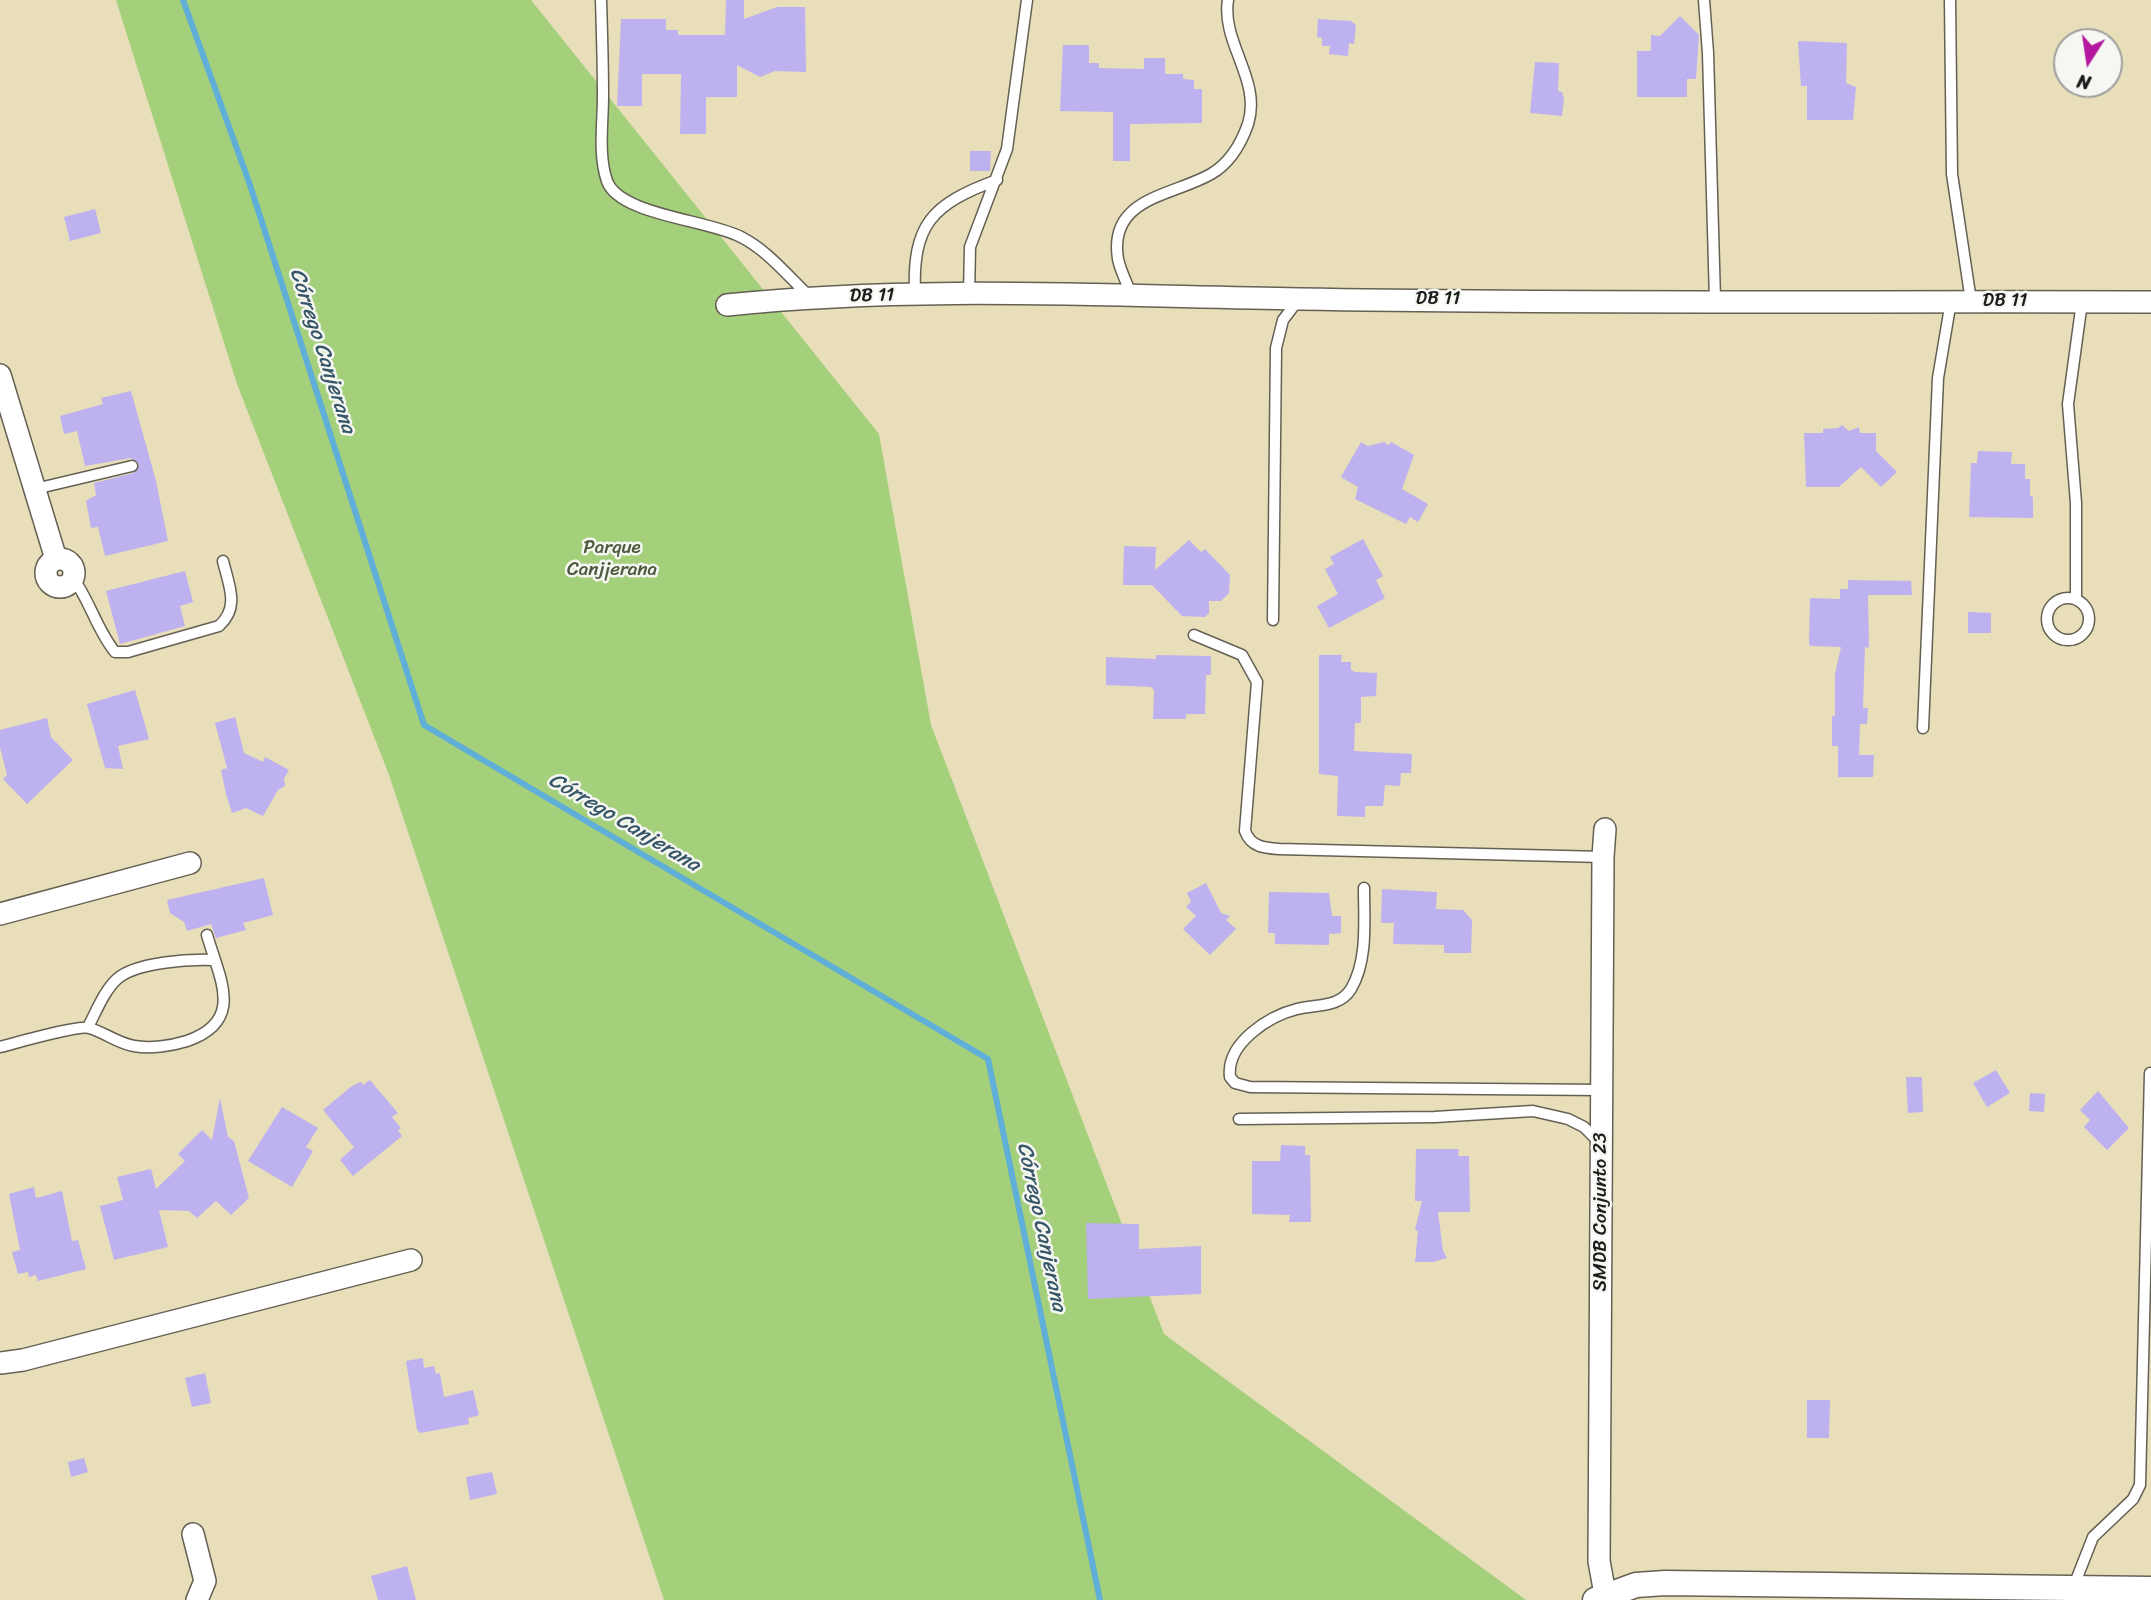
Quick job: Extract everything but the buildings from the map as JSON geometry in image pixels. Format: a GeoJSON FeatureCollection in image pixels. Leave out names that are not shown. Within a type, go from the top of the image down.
{"type":"FeatureCollection","features":[{"type":"Feature","properties":{"kind":"street","name":"DB 11"},"geometry":{"type":"LineString","coordinates":[[726,305],[809,296],[1131,293],[1299,299],[2151,302]]}},
{"type":"Feature","properties":{"kind":"street"},"geometry":{"type":"LineString","coordinates":[[0,375],[56,559],[68,561],[72,566],[73,579]]}},
{"type":"Feature","properties":{"kind":"street","name":"SMDB Conjunto 23"},"geometry":{"type":"LineString","coordinates":[[1600,1597],[1605,829]]}},
{"type":"Feature","properties":{"kind":"street"},"geometry":{"type":"LineString","coordinates":[[0,914],[190,863]]}},
{"type":"Feature","properties":{"kind":"street"},"geometry":{"type":"LineString","coordinates":[[0,1363],[23,1360],[411,1259]]}},
{"type":"Feature","properties":{"kind":"street"},"geometry":{"type":"LineString","coordinates":[[193,1534],[205,1581],[197,1600]]}},
{"type":"Feature","properties":{"kind":"street"},"geometry":{"type":"LineString","coordinates":[[1600,1597],[1636,1585],[1665,1583],[2151,1588]]}},
{"type":"Feature","properties":{"kind":"lane"},"geometry":{"type":"LineString","coordinates":[[601,0],[602,155],[607,182],[617,195],[631,204],[718,227],[743,237],[809,296]]}},
{"type":"Feature","properties":{"kind":"lane"},"geometry":{"type":"LineString","coordinates":[[969,295],[970,247],[1007,149],[1027,0]]}},
{"type":"Feature","properties":{"kind":"lane"},"geometry":{"type":"LineString","coordinates":[[1131,293],[1118,259],[1118,235],[1127,216],[1161,193],[1212,174],[1236,153],[1249,121],[1251,92],[1231,35],[1226,15],[1228,0]]}},
{"type":"Feature","properties":{"kind":"lane"},"geometry":{"type":"LineString","coordinates":[[1704,0],[1715,300]]}},
{"type":"Feature","properties":{"kind":"lane"},"geometry":{"type":"LineString","coordinates":[[1923,728],[1938,378],[1961,301],[1952,174],[1950,0]]}},
{"type":"Feature","properties":{"kind":"lane"},"geometry":{"type":"LineString","coordinates":[[915,295],[914,262],[918,241],[930,220],[945,203],[997,180]]}},
{"type":"Feature","properties":{"kind":"lane"},"geometry":{"type":"LineString","coordinates":[[1273,620],[1276,348],[1283,320],[1299,299]]}},
{"type":"Feature","properties":{"kind":"lane"},"geometry":{"type":"LineString","coordinates":[[2076,598],[2061,598],[2049,607],[2046,622],[2054,635],[2068,641],[2082,636],[2090,623],[2087,608],[2076,598],[2076,503],[2068,404],[2082,302]]}},
{"type":"Feature","properties":{"kind":"lane"},"geometry":{"type":"LineString","coordinates":[[35,489],[132,466]]}},
{"type":"Feature","properties":{"kind":"lane"},"geometry":{"type":"LineString","coordinates":[[73,579],[85,594],[105,639],[116,652],[128,652],[219,626],[228,617],[233,604],[223,561]]}},
{"type":"Feature","properties":{"kind":"lane"},"geometry":{"type":"LineString","coordinates":[[1194,635],[1242,654],[1257,682],[1245,831],[1248,839],[1255,845],[1279,849],[1603,857]]}},
{"type":"Feature","properties":{"kind":"lane"},"geometry":{"type":"LineString","coordinates":[[1364,888],[1363,954],[1350,989],[1338,1003],[1297,1009],[1273,1018],[1256,1030],[1240,1045],[1231,1061],[1230,1077],[1235,1083],[1250,1087],[1602,1090]]}},
{"type":"Feature","properties":{"kind":"lane"},"geometry":{"type":"LineString","coordinates":[[0,1047],[88,1027],[118,1041],[146,1047],[176,1044],[214,1029],[223,1012],[221,984],[207,934]]}},
{"type":"Feature","properties":{"kind":"lane"},"geometry":{"type":"LineString","coordinates":[[88,1027],[117,979],[128,973],[179,961],[214,960]]}},
{"type":"Feature","properties":{"kind":"lane"},"geometry":{"type":"LineString","coordinates":[[2073,1588],[2093,1537],[2133,1499],[2140,1485],[2150,1073]]}},
{"type":"Feature","properties":{"kind":"lane"},"geometry":{"type":"LineString","coordinates":[[1238,1119],[1435,1117],[1533,1111],[1568,1119],[1584,1127],[1602,1145]]}},
{"type":"Feature","properties":{"kind":"green space","name":"Parque Canjjerana"},"geometry":{"type":"Polygon","coordinates":[[[116,0],[531,0],[879,434],[931,725],[1164,1334],[1526,1600],[664,1600],[389,775],[237,384],[116,0]]]}},
{"type":"Feature","properties":{"kind":"waterway","name":"Córrego Canjerana"},"geometry":{"type":"LineString","coordinates":[[183,0],[249,182],[424,725],[988,1059],[1100,1600]]}}]}
